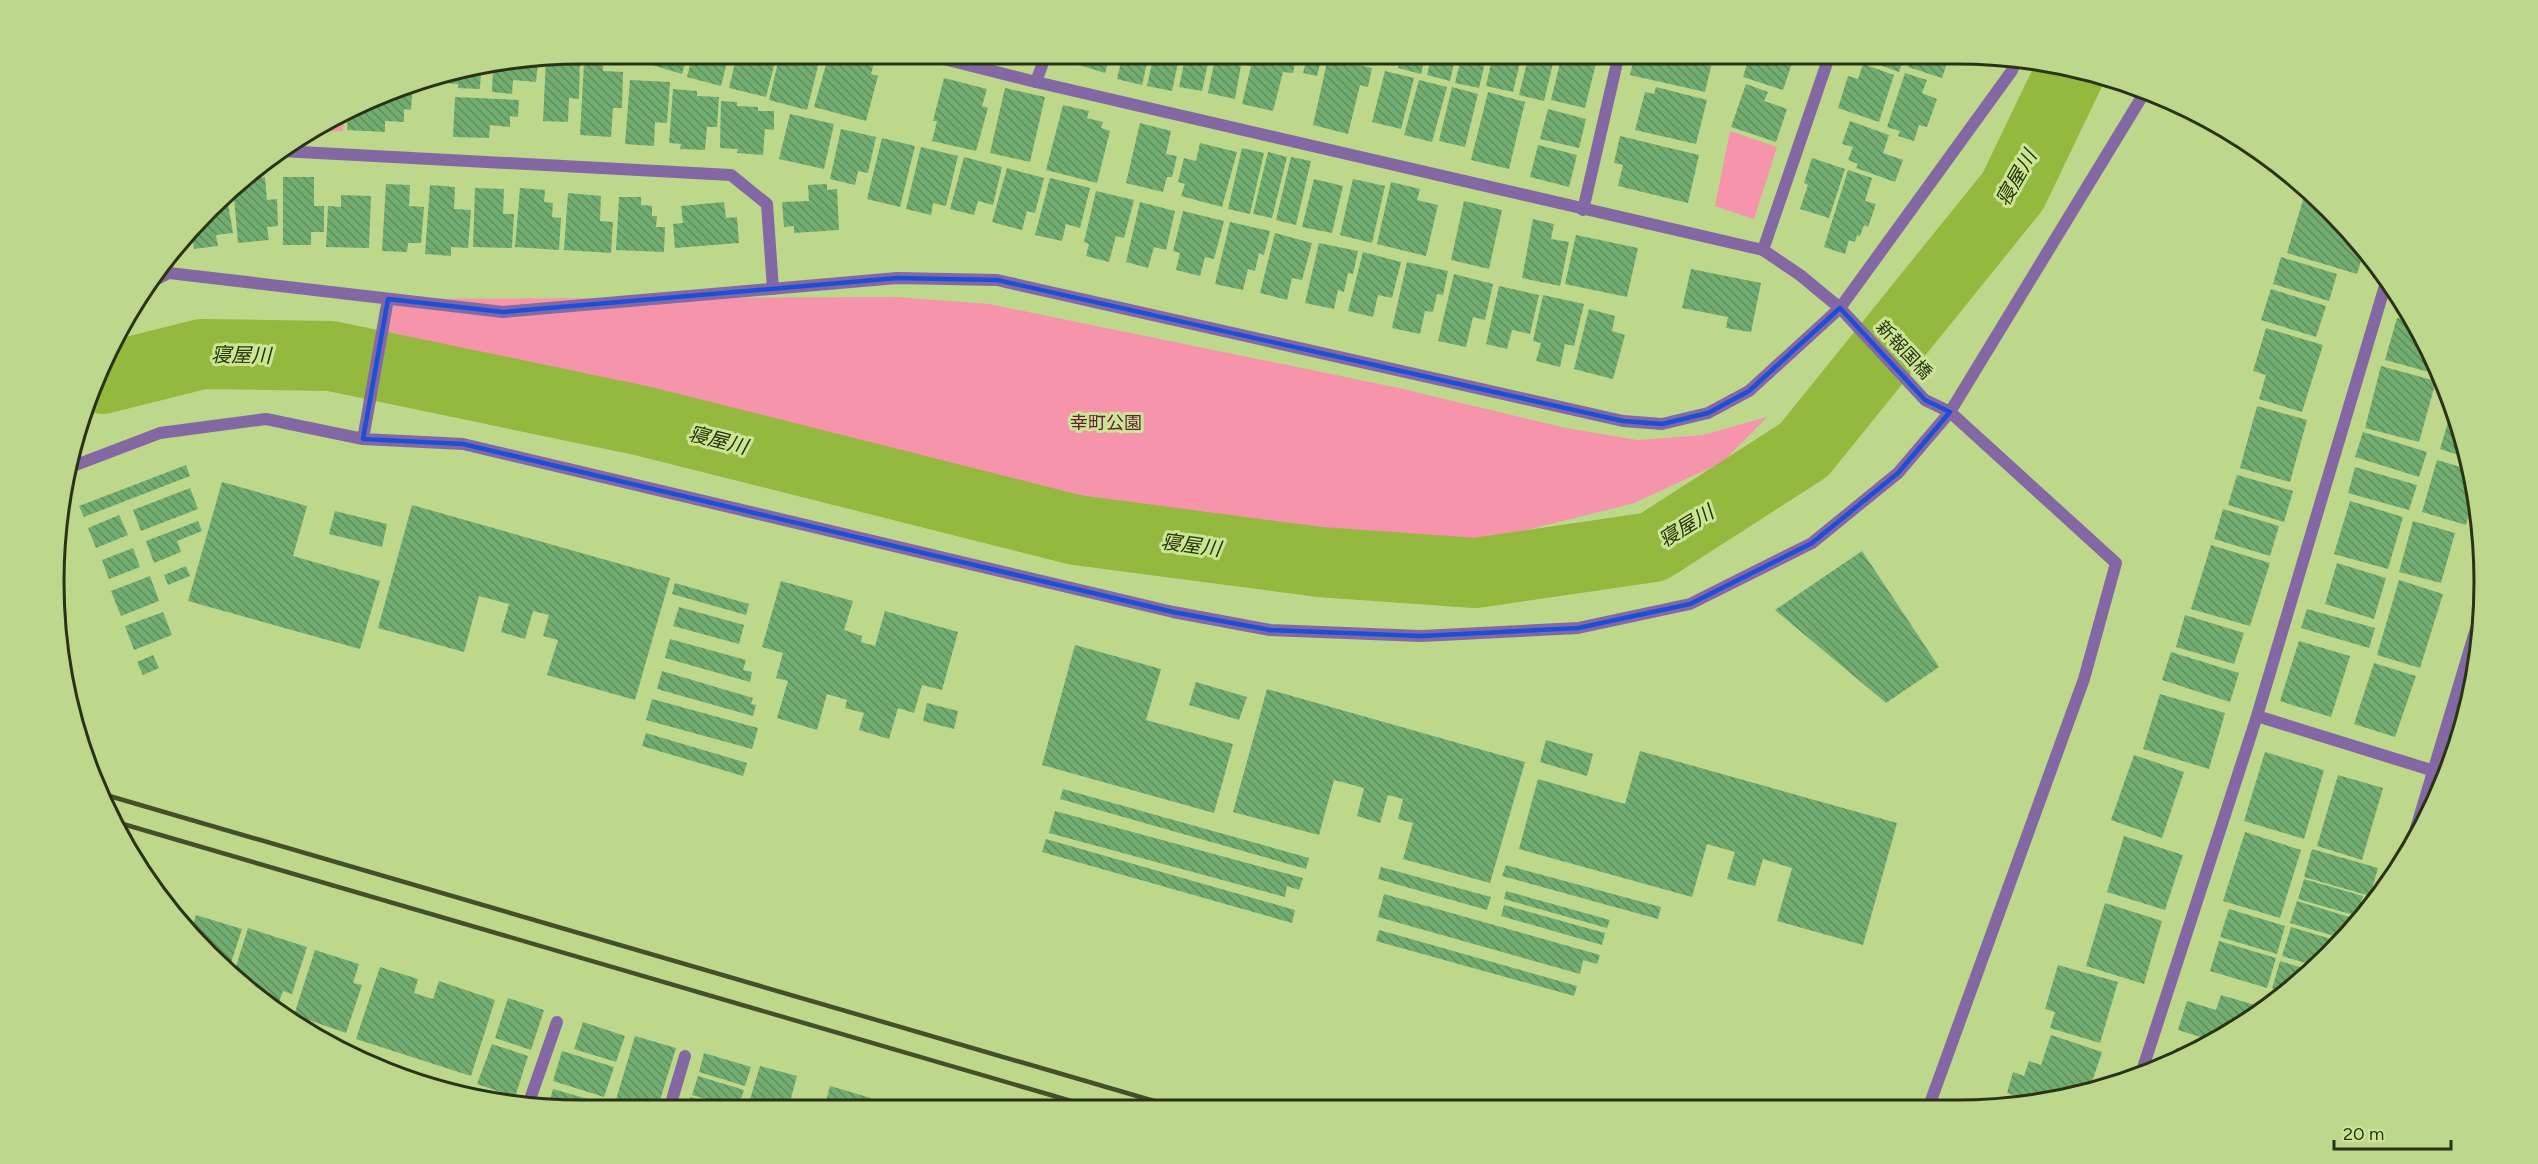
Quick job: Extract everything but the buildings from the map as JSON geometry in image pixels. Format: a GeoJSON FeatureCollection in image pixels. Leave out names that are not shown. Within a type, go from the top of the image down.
{"type":"FeatureCollection","features":[{"type":"Feature","properties":{"kind":"street"},"geometry":{"type":"LineString","coordinates":[[964,64],[1583,210],[1763,250],[1827,64]]}},
{"type":"Feature","properties":{"kind":"street"},"geometry":{"type":"LineString","coordinates":[[1036,82],[1042,64]]}},
{"type":"Feature","properties":{"kind":"street"},"geometry":{"type":"LineString","coordinates":[[1583,210],[1618,64]]}},
{"type":"Feature","properties":{"kind":"street"},"geometry":{"type":"LineString","coordinates":[[166,275],[169,273],[503,312],[897,278],[997,280],[1623,421],[1662,424],[1708,413],[1749,392],[1840,308],[2013,68]]}},
{"type":"Feature","properties":{"kind":"street"},"geometry":{"type":"LineString","coordinates":[[78,464],[160,433],[266,420],[363,439],[463,444],[1173,612],[1270,630],[1421,636],[1578,628],[1690,604],[1812,543],[1898,473],[1950,412],[2141,99]]}},
{"type":"Feature","properties":{"kind":"street"},"geometry":{"type":"LineString","coordinates":[[294,152],[731,175],[767,204],[773,289]]}},
{"type":"Feature","properties":{"kind":"street","name":"新報国橋"},"geometry":{"type":"LineString","coordinates":[[1763,250],[1800,275],[1840,308],[1925,400],[1950,412]]}},
{"type":"Feature","properties":{"kind":"street"},"geometry":{"type":"LineString","coordinates":[[2144,1064],[2257,716],[2384,291]]}},
{"type":"Feature","properties":{"kind":"street"},"geometry":{"type":"LineString","coordinates":[[363,439],[388,299]]}},
{"type":"Feature","properties":{"kind":"street"},"geometry":{"type":"LineString","coordinates":[[1931,1100],[2084,679],[2116,563],[1950,412]]}},
{"type":"Feature","properties":{"kind":"street"},"geometry":{"type":"LineString","coordinates":[[2448,742],[2466,673]]}},
{"type":"Feature","properties":{"kind":"street"},"geometry":{"type":"LineString","coordinates":[[2257,716],[2437,772]]}},
{"type":"Feature","properties":{"kind":"street"},"geometry":{"type":"LineString","coordinates":[[531,1096],[557,1022]]}},
{"type":"Feature","properties":{"kind":"street"},"geometry":{"type":"LineString","coordinates":[[672,1100],[685,1056]]}},
{"type":"Feature","properties":{"kind":"highlighted area"},"geometry":{"type":"Polygon","coordinates":[[[897,278],[997,280],[1623,421],[1662,424],[1708,413],[1749,391],[1840,308],[1925,400],[1950,412],[1898,473],[1812,543],[1690,604],[1578,628],[1421,636],[1270,630],[1173,612],[463,444],[363,439],[388,299],[503,312],[897,278]]]}},
{"type":"Feature","properties":{"kind":"green space"},"geometry":{"type":"Polygon","coordinates":[[[344,123],[343,131],[328,131],[344,123]]]}},
{"type":"Feature","properties":{"kind":"green space"},"geometry":{"type":"Polygon","coordinates":[[[1730,131],[1777,147],[1754,219],[1715,206],[1730,131]]]}},
{"type":"Feature","properties":{"kind":"green space","name":"幸町公園"},"geometry":{"type":"Polygon","coordinates":[[[896,297],[989,304],[1399,388],[1566,428],[1637,440],[1703,435],[1767,417],[1723,462],[1634,503],[1480,542],[1090,516],[382,331],[388,299],[896,297]]]}},
{"type":"Feature","properties":{"kind":"waterway","name":"寝屋川"},"geometry":{"type":"LineString","coordinates":[[107,378],[202,354],[331,356],[643,421],[1076,530],[1320,562],[1475,573],[1653,547],[1804,450],[2013,191],[2068,77]]}},
{"type":"Feature","properties":{"kind":"railway"},"geometry":{"type":"LineString","coordinates":[[111,797],[1151,1100]]}},
{"type":"Feature","properties":{"kind":"railway"},"geometry":{"type":"LineString","coordinates":[[125,825],[1068,1100]]}}]}
